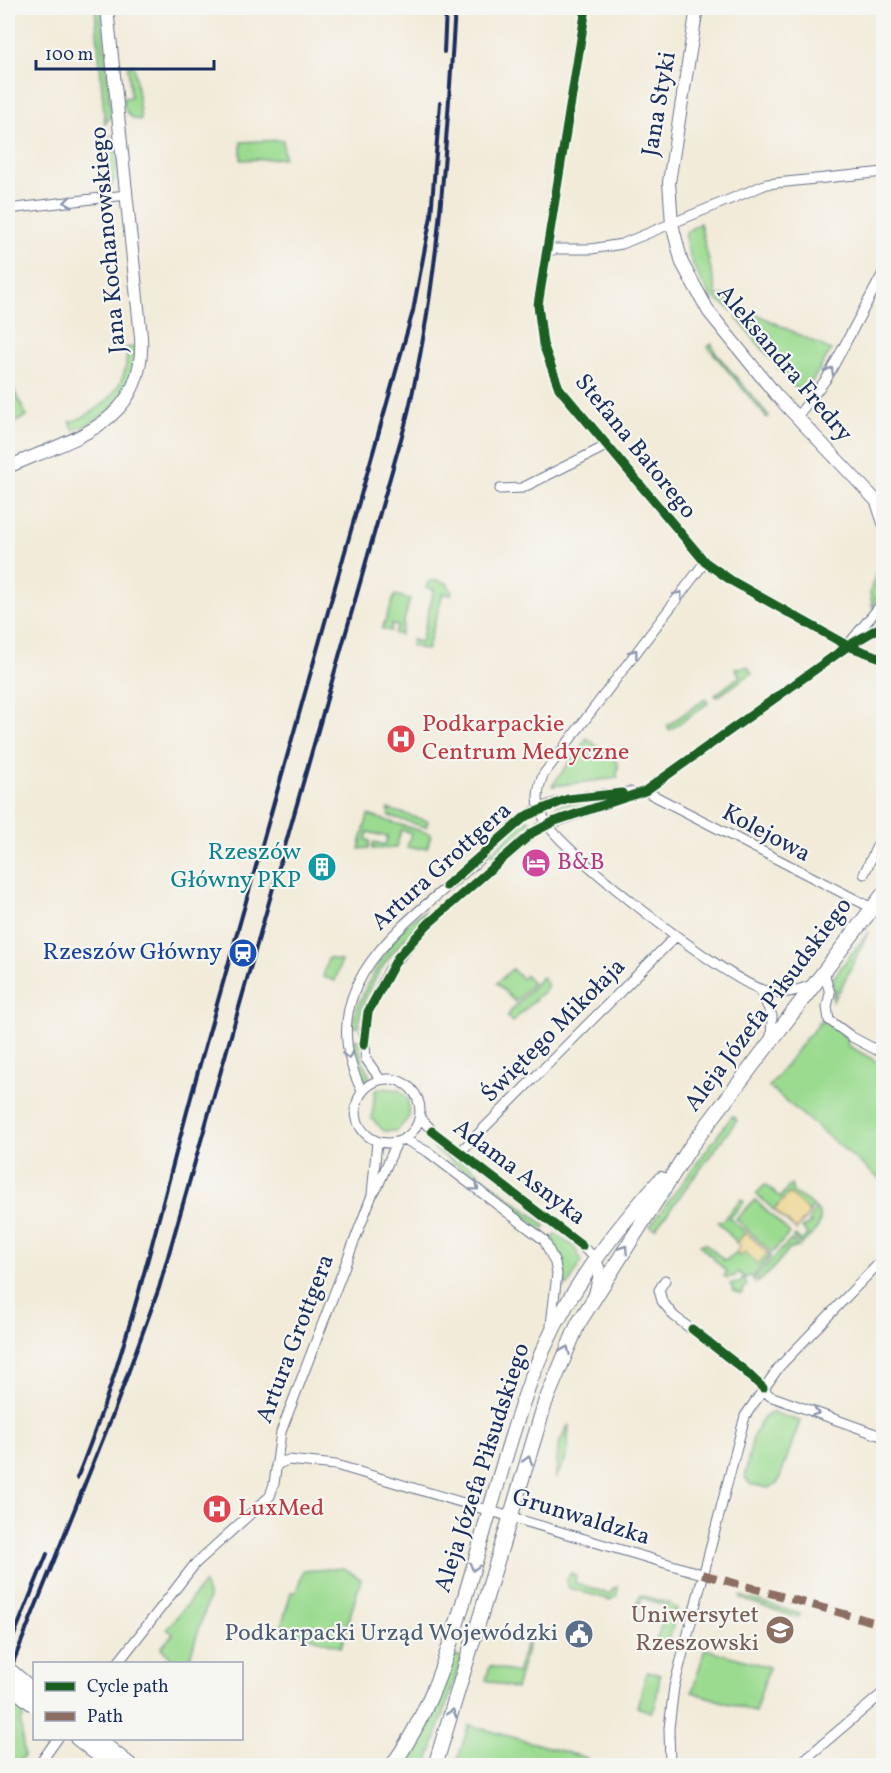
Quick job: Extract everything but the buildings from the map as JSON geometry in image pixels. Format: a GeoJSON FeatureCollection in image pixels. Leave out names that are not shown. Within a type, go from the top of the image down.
{"type":"FeatureCollection","features":[{"type":"Feature","properties":{"kind":"main road","name":"Aleja Józefa Piłsudskiego"},"geometry":{"type":"LineString","coordinates":[[435,1766],[545,1403],[567,1348],[592,1298],[691,1146],[884,893]]}},
{"type":"Feature","properties":{"kind":"main road","name":"Aleja Józefa Piłsudskiego"},"geometry":{"type":"LineString","coordinates":[[393,1766],[413,1734],[439,1680],[527,1391],[549,1336],[570,1296],[595,1257],[691,1146]]}},
{"type":"Feature","properties":{"kind":"main road"},"geometry":{"type":"LineString","coordinates":[[8,1670],[33,1689]]}},
{"type":"Feature","properties":{"kind":"main road"},"geometry":{"type":"LineString","coordinates":[[8,1684],[33,1704]]}},
{"type":"Feature","properties":{"kind":"main road"},"geometry":{"type":"LineString","coordinates":[[87,1741],[112,1766]]}},
{"type":"Feature","properties":{"kind":"main road"},"geometry":{"type":"LineString","coordinates":[[87,1741],[131,1766]]}},
{"type":"Feature","properties":{"kind":"street","name":"Jana Kochanowskiego"},"geometry":{"type":"LineString","coordinates":[[8,467],[101,424],[126,401],[138,380],[142,358],[141,337],[107,8]]}},
{"type":"Feature","properties":{"kind":"street","name":"Stefana Batorego"},"geometry":{"type":"LineString","coordinates":[[586,8],[538,305],[540,331],[547,361],[559,388],[705,562],[732,581],[848,646],[884,659]]}},
{"type":"Feature","properties":{"kind":"street","name":"Jana Styki"},"geometry":{"type":"LineString","coordinates":[[670,208],[671,162],[697,8]]}},
{"type":"Feature","properties":{"kind":"street"},"geometry":{"type":"LineString","coordinates":[[548,252],[555,249],[609,247],[639,239],[767,184],[884,172]]}},
{"type":"Feature","properties":{"kind":"street"},"geometry":{"type":"LineString","coordinates":[[8,209],[126,195]]}},
{"type":"Feature","properties":{"kind":"street","name":"Aleksandra Fredry"},"geometry":{"type":"LineString","coordinates":[[670,208],[682,263],[709,312],[796,418],[881,502],[884,523]]}},
{"type":"Feature","properties":{"kind":"street"},"geometry":{"type":"LineString","coordinates":[[796,418],[827,378],[884,271]]}},
{"type":"Feature","properties":{"kind":"street"},"geometry":{"type":"LineString","coordinates":[[500,489],[522,488],[606,446]]}},
{"type":"Feature","properties":{"kind":"street"},"geometry":{"type":"LineString","coordinates":[[705,562],[543,775],[536,792],[539,809],[547,824],[590,866],[704,956],[760,990],[792,993],[812,985]]}},
{"type":"Feature","properties":{"kind":"street"},"geometry":{"type":"LineString","coordinates":[[848,646],[884,601]]}},
{"type":"Feature","properties":{"kind":"street"},"geometry":{"type":"LineString","coordinates":[[645,791],[848,646],[884,625]]}},
{"type":"Feature","properties":{"kind":"street","name":"Artura Grottgera"},"geometry":{"type":"LineString","coordinates":[[362,1091],[349,1060],[346,1024],[352,999],[366,970],[405,921],[472,865],[511,827],[539,809],[568,799],[645,791]]}},
{"type":"Feature","properties":{"kind":"street","name":"Artura Grottgera"},"geometry":{"type":"LineString","coordinates":[[380,1079],[366,1059],[364,1034],[368,1012],[389,970],[428,924],[532,833],[547,824],[645,791]]}},
{"type":"Feature","properties":{"kind":"street","name":"Kolejowa"},"geometry":{"type":"LineString","coordinates":[[645,791],[872,908]]}},
{"type":"Feature","properties":{"kind":"street"},"geometry":{"type":"LineString","coordinates":[[864,874],[884,831]]}},
{"type":"Feature","properties":{"kind":"street","name":"Świętego Mikołaja"},"geometry":{"type":"LineString","coordinates":[[459,1153],[676,936]]}},
{"type":"Feature","properties":{"kind":"street"},"geometry":{"type":"LineString","coordinates":[[823,970],[830,993],[827,1015],[852,1037],[884,1054]]}},
{"type":"Feature","properties":{"kind":"street"},"geometry":{"type":"LineString","coordinates":[[760,990],[772,1016],[771,1039]]}},
{"type":"Feature","properties":{"kind":"street"},"geometry":{"type":"LineString","coordinates":[[380,1079],[394,1079],[409,1086],[419,1099],[420,1118],[414,1131],[400,1141],[377,1141],[366,1135],[357,1122],[356,1108],[362,1091],[380,1079]]}},
{"type":"Feature","properties":{"kind":"street","name":"Adama Asnyka"},"geometry":{"type":"LineString","coordinates":[[420,1118],[459,1153],[595,1257],[600,1268],[592,1298]]}},
{"type":"Feature","properties":{"kind":"street","name":"Artura Grottgera"},"geometry":{"type":"LineString","coordinates":[[372,1195],[377,1141]]}},
{"type":"Feature","properties":{"kind":"street","name":"Artura Grottgera"},"geometry":{"type":"LineString","coordinates":[[119,1662],[195,1564],[270,1496],[281,1432],[372,1195],[400,1141]]}},
{"type":"Feature","properties":{"kind":"street","name":"Adama Asnyka"},"geometry":{"type":"LineString","coordinates":[[400,1141],[428,1152],[544,1240],[555,1263],[557,1274],[549,1336]]}},
{"type":"Feature","properties":{"kind":"street"},"geometry":{"type":"LineString","coordinates":[[670,1766],[669,1728],[674,1687],[741,1424],[779,1367],[884,1258]]}},
{"type":"Feature","properties":{"kind":"street"},"geometry":{"type":"LineString","coordinates":[[666,1280],[659,1290],[667,1309],[744,1370],[763,1388],[780,1400],[884,1437]]}},
{"type":"Feature","properties":{"kind":"street","name":"Grunwaldzka"},"geometry":{"type":"LineString","coordinates":[[276,1465],[288,1460],[336,1465],[702,1574]]}},
{"type":"Feature","properties":{"kind":"street"},"geometry":{"type":"LineString","coordinates":[[797,1766],[884,1692]]}},
{"type":"Feature","properties":{"kind":"street"},"geometry":{"type":"LineString","coordinates":[[38,1766],[57,1740]]}},
{"type":"Feature","properties":{"kind":"street"},"geometry":{"type":"LineString","coordinates":[[807,1757],[813,1766]]}},
{"type":"Feature","properties":{"kind":"green space"},"geometry":{"type":"Polygon","coordinates":[[[95,8],[101,8],[111,116],[105,124],[95,8]]]}},
{"type":"Feature","properties":{"kind":"green space"},"geometry":{"type":"Polygon","coordinates":[[[134,65],[141,120],[130,116],[124,106],[123,98],[131,97],[128,66],[134,65]]]}},
{"type":"Feature","properties":{"kind":"green space"},"geometry":{"type":"Polygon","coordinates":[[[100,133],[110,135],[117,154],[117,168],[110,187],[100,133]]]}},
{"type":"Feature","properties":{"kind":"green space"},"geometry":{"type":"Polygon","coordinates":[[[283,140],[284,158],[241,160],[241,142],[283,140]]]}},
{"type":"Feature","properties":{"kind":"green space"},"geometry":{"type":"Polygon","coordinates":[[[700,223],[717,296],[724,295],[735,309],[732,311],[710,294],[701,281],[690,256],[686,232],[700,223]]]}},
{"type":"Feature","properties":{"kind":"green space"},"geometry":{"type":"Polygon","coordinates":[[[754,313],[831,350],[805,393],[795,388],[736,317],[739,315],[747,325],[754,313]]]}},
{"type":"Feature","properties":{"kind":"green space"},"geometry":{"type":"Polygon","coordinates":[[[712,344],[715,352],[769,416],[767,418],[708,347],[712,344]]]}},
{"type":"Feature","properties":{"kind":"green space"},"geometry":{"type":"Polygon","coordinates":[[[135,347],[132,374],[119,399],[99,418],[74,430],[70,422],[93,411],[112,394],[124,373],[126,348],[135,347]]]}},
{"type":"Feature","properties":{"kind":"green space"},"geometry":{"type":"Polygon","coordinates":[[[8,378],[27,416],[8,426],[8,378]]]}},
{"type":"Feature","properties":{"kind":"green space"},"geometry":{"type":"Polygon","coordinates":[[[883,550],[878,595],[873,608],[870,592],[883,550]]]}},
{"type":"Feature","properties":{"kind":"green space"},"geometry":{"type":"Polygon","coordinates":[[[435,580],[447,583],[452,592],[450,595],[443,593],[427,650],[411,646],[412,640],[421,642],[434,590],[426,587],[428,582],[435,580]]]}},
{"type":"Feature","properties":{"kind":"green space"},"geometry":{"type":"Polygon","coordinates":[[[395,595],[410,599],[400,635],[394,633],[398,626],[391,624],[391,631],[382,629],[395,595]]]}},
{"type":"Feature","properties":{"kind":"green space"},"geometry":{"type":"Polygon","coordinates":[[[748,667],[752,673],[717,697],[715,695],[740,676],[735,668],[748,667]]]}},
{"type":"Feature","properties":{"kind":"green space"},"geometry":{"type":"Polygon","coordinates":[[[705,699],[708,703],[670,730],[667,726],[705,699]]]}},
{"type":"Feature","properties":{"kind":"green space"},"geometry":{"type":"Polygon","coordinates":[[[587,738],[618,763],[617,778],[552,786],[587,738]]]}},
{"type":"Feature","properties":{"kind":"green space"},"geometry":{"type":"Polygon","coordinates":[[[601,798],[600,802],[555,816],[550,814],[557,805],[601,798]]]}},
{"type":"Feature","properties":{"kind":"green space"},"geometry":{"type":"Polygon","coordinates":[[[388,809],[428,821],[426,827],[389,816],[388,809]]]}},
{"type":"Feature","properties":{"kind":"green space"},"geometry":{"type":"Polygon","coordinates":[[[368,815],[431,834],[427,848],[407,848],[411,833],[401,830],[396,848],[372,849],[374,842],[385,845],[388,837],[368,832],[366,839],[370,841],[369,848],[359,849],[368,815]]]}},
{"type":"Feature","properties":{"kind":"green space"},"geometry":{"type":"Polygon","coordinates":[[[527,819],[530,822],[527,829],[495,857],[492,853],[527,819]]]}},
{"type":"Feature","properties":{"kind":"green space"},"geometry":{"type":"Polygon","coordinates":[[[425,912],[422,921],[381,969],[366,997],[359,1027],[352,1027],[361,998],[379,962],[402,930],[425,912]]]}},
{"type":"Feature","properties":{"kind":"green space"},"geometry":{"type":"Polygon","coordinates":[[[869,931],[839,992],[836,990],[834,993],[837,995],[833,1001],[833,978],[869,931]]]}},
{"type":"Feature","properties":{"kind":"green space"},"geometry":{"type":"Polygon","coordinates":[[[328,958],[341,961],[335,981],[323,977],[328,958]]]}},
{"type":"Feature","properties":{"kind":"green space"},"geometry":{"type":"Polygon","coordinates":[[[512,969],[522,979],[526,975],[533,983],[515,1002],[497,983],[512,969]]]}},
{"type":"Feature","properties":{"kind":"green space"},"geometry":{"type":"Polygon","coordinates":[[[542,977],[547,983],[547,988],[512,1022],[507,1017],[510,1012],[542,977]]]}},
{"type":"Feature","properties":{"kind":"green space"},"geometry":{"type":"Polygon","coordinates":[[[824,1015],[848,1040],[847,1045],[883,1065],[883,1182],[769,1087],[817,1027],[818,1022],[821,1024],[823,1021],[820,1019],[824,1015]]]}},
{"type":"Feature","properties":{"kind":"green space"},"geometry":{"type":"Polygon","coordinates":[[[352,1040],[358,1040],[363,1063],[370,1077],[366,1081],[356,1063],[352,1040]]]}},
{"type":"Feature","properties":{"kind":"green space"},"geometry":{"type":"Polygon","coordinates":[[[381,1088],[399,1090],[408,1099],[409,1117],[397,1131],[384,1131],[372,1119],[375,1091],[381,1088]]]}},
{"type":"Feature","properties":{"kind":"green space"},"geometry":{"type":"Polygon","coordinates":[[[732,1116],[737,1120],[656,1228],[650,1226],[732,1116]]]}},
{"type":"Feature","properties":{"kind":"green space"},"geometry":{"type":"Polygon","coordinates":[[[438,1142],[546,1226],[543,1230],[434,1148],[438,1142]]]}},
{"type":"Feature","properties":{"kind":"green space"},"geometry":{"type":"Polygon","coordinates":[[[791,1184],[793,1192],[814,1206],[796,1230],[756,1194],[765,1185],[780,1197],[791,1184]]]}},
{"type":"Feature","properties":{"kind":"green space"},"geometry":{"type":"Polygon","coordinates":[[[741,1199],[744,1202],[730,1218],[771,1256],[755,1274],[754,1282],[751,1275],[744,1279],[747,1285],[741,1294],[734,1291],[730,1284],[740,1283],[744,1277],[738,1272],[735,1276],[727,1278],[724,1276],[727,1272],[700,1245],[705,1243],[725,1261],[737,1252],[740,1246],[718,1222],[723,1220],[741,1199]]]}},
{"type":"Feature","properties":{"kind":"green space"},"geometry":{"type":"Polygon","coordinates":[[[755,1200],[790,1233],[772,1253],[736,1219],[755,1200]]]}},
{"type":"Feature","properties":{"kind":"green space"},"geometry":{"type":"Polygon","coordinates":[[[816,1208],[820,1219],[817,1228],[801,1245],[793,1238],[795,1235],[801,1241],[808,1234],[802,1228],[811,1223],[809,1221],[816,1208]]]}},
{"type":"Feature","properties":{"kind":"green space"},"geometry":{"type":"Polygon","coordinates":[[[556,1234],[574,1247],[582,1261],[568,1285],[565,1284],[563,1262],[552,1239],[556,1234]]]}},
{"type":"Feature","properties":{"kind":"green space"},"geometry":{"type":"Polygon","coordinates":[[[791,1240],[799,1247],[789,1249],[771,1271],[757,1283],[757,1275],[791,1240]]]}},
{"type":"Feature","properties":{"kind":"green space"},"geometry":{"type":"Polygon","coordinates":[[[773,1413],[800,1421],[778,1483],[768,1488],[750,1484],[745,1477],[756,1430],[766,1416],[773,1413]]]}},
{"type":"Feature","properties":{"kind":"green space"},"geometry":{"type":"Polygon","coordinates":[[[569,1424],[567,1456],[556,1478],[558,1446],[569,1424]]]}},
{"type":"Feature","properties":{"kind":"green space"},"geometry":{"type":"Polygon","coordinates":[[[344,1568],[361,1579],[341,1647],[281,1628],[291,1592],[296,1592],[303,1571],[344,1568]]]}},
{"type":"Feature","properties":{"kind":"green space"},"geometry":{"type":"Polygon","coordinates":[[[571,1573],[576,1576],[575,1583],[610,1594],[613,1588],[618,1587],[617,1596],[610,1600],[569,1588],[566,1580],[571,1573]]]}},
{"type":"Feature","properties":{"kind":"green space"},"geometry":{"type":"Polygon","coordinates":[[[204,1583],[209,1598],[188,1662],[175,1662],[161,1648],[173,1634],[167,1629],[204,1583]]]}},
{"type":"Feature","properties":{"kind":"green space"},"geometry":{"type":"Polygon","coordinates":[[[640,1595],[669,1603],[677,1609],[668,1645],[656,1642],[667,1606],[642,1598],[638,1609],[636,1608],[640,1595]]]}},
{"type":"Feature","properties":{"kind":"green space"},"geometry":{"type":"Polygon","coordinates":[[[741,1596],[800,1614],[798,1618],[741,1599],[741,1596]]]}},
{"type":"Feature","properties":{"kind":"green space"},"geometry":{"type":"Polygon","coordinates":[[[528,1638],[530,1638],[516,1689],[486,1680],[490,1666],[517,1673],[528,1638]]]}},
{"type":"Feature","properties":{"kind":"green space"},"geometry":{"type":"Polygon","coordinates":[[[705,1649],[769,1667],[755,1712],[692,1692],[705,1649]]]}},
{"type":"Feature","properties":{"kind":"green space"},"geometry":{"type":"Polygon","coordinates":[[[454,1655],[462,1658],[427,1765],[405,1766],[436,1702],[454,1655]]]}},
{"type":"Feature","properties":{"kind":"green space"},"geometry":{"type":"Polygon","coordinates":[[[647,1671],[660,1675],[655,1707],[651,1712],[637,1707],[647,1671]]]}},
{"type":"Feature","properties":{"kind":"green space"},"geometry":{"type":"Polygon","coordinates":[[[12,1702],[25,1712],[21,1723],[24,1756],[16,1765],[8,1765],[8,1715],[12,1702]]]}},
{"type":"Feature","properties":{"kind":"green space"},"geometry":{"type":"Polygon","coordinates":[[[469,1725],[587,1758],[585,1765],[456,1765],[469,1725]]]}},
{"type":"Feature","properties":{"kind":"sand"},"geometry":{"type":"Polygon","coordinates":[[[789,1193],[810,1213],[796,1230],[774,1210],[789,1193]]]}},
{"type":"Feature","properties":{"kind":"sand"},"geometry":{"type":"Polygon","coordinates":[[[746,1232],[768,1253],[758,1264],[745,1252],[740,1257],[736,1253],[740,1246],[736,1243],[746,1232]]]}},
{"type":"Feature","properties":{"kind":"railway"},"geometry":{"type":"LineString","coordinates":[[444,52],[446,8]]}},
{"type":"Feature","properties":{"kind":"railway"},"geometry":{"type":"LineString","coordinates":[[8,1675],[113,1414],[159,1288],[405,425],[417,373],[433,270],[444,165],[455,8]]}},
{"type":"Feature","properties":{"kind":"railway"},"geometry":{"type":"LineString","coordinates":[[77,1478],[97,1427],[130,1322],[202,1057],[413,311],[431,216],[440,103]]}},
{"type":"Feature","properties":{"kind":"railway"},"geometry":{"type":"LineString","coordinates":[[8,1650],[47,1554]]}},
{"type":"Feature","properties":{"kind":"railway"},"geometry":{"type":"LineString","coordinates":[[8,1691],[14,1667]]}},
{"type":"Feature","properties":{"kind":"marked path"},"geometry":{"type":"LineString","coordinates":[[702,1574],[884,1625]]}},
{"type":"Feature","properties":{"kind":"cycle path"},"geometry":{"type":"LineString","coordinates":[[586,8],[538,305],[543,344],[559,388],[705,562],[732,581],[848,646],[884,659]]}},
{"type":"Feature","properties":{"kind":"cycle path"},"geometry":{"type":"LineString","coordinates":[[364,1045],[368,1012],[398,957],[428,924],[532,833],[555,821],[645,791],[848,646],[884,625]]}},
{"type":"Feature","properties":{"kind":"cycle path"},"geometry":{"type":"LineString","coordinates":[[446,886],[526,816],[568,799],[622,793]]}},
{"type":"Feature","properties":{"kind":"cycle path"},"geometry":{"type":"LineString","coordinates":[[432,1131],[582,1246]]}},
{"type":"Feature","properties":{"kind":"cycle path"},"geometry":{"type":"LineString","coordinates":[[692,1329],[763,1388]]}},
{"type":"Feature","properties":{"kind":"place","name":"Podkarpackie Centrum Medyczne"},"geometry":{"type":"Point","coordinates":[401,739]}},
{"type":"Feature","properties":{"kind":"place","name":"B&B"},"geometry":{"type":"Point","coordinates":[536,863]}},
{"type":"Feature","properties":{"kind":"place","name":"Rzeszów Główny PKP"},"geometry":{"type":"Point","coordinates":[322,867]}},
{"type":"Feature","properties":{"kind":"place","name":"Rzeszów Główny"},"geometry":{"type":"Point","coordinates":[243,953]}},
{"type":"Feature","properties":{"kind":"place","name":"LuxMed"},"geometry":{"type":"Point","coordinates":[217,1509]}},
{"type":"Feature","properties":{"kind":"place","name":"Uniwersytet Rzeszowski"},"geometry":{"type":"Point","coordinates":[780,1630]}},
{"type":"Feature","properties":{"kind":"place","name":"Podkarpacki Urząd Wojewódzki"},"geometry":{"type":"Point","coordinates":[579,1634]}}]}
